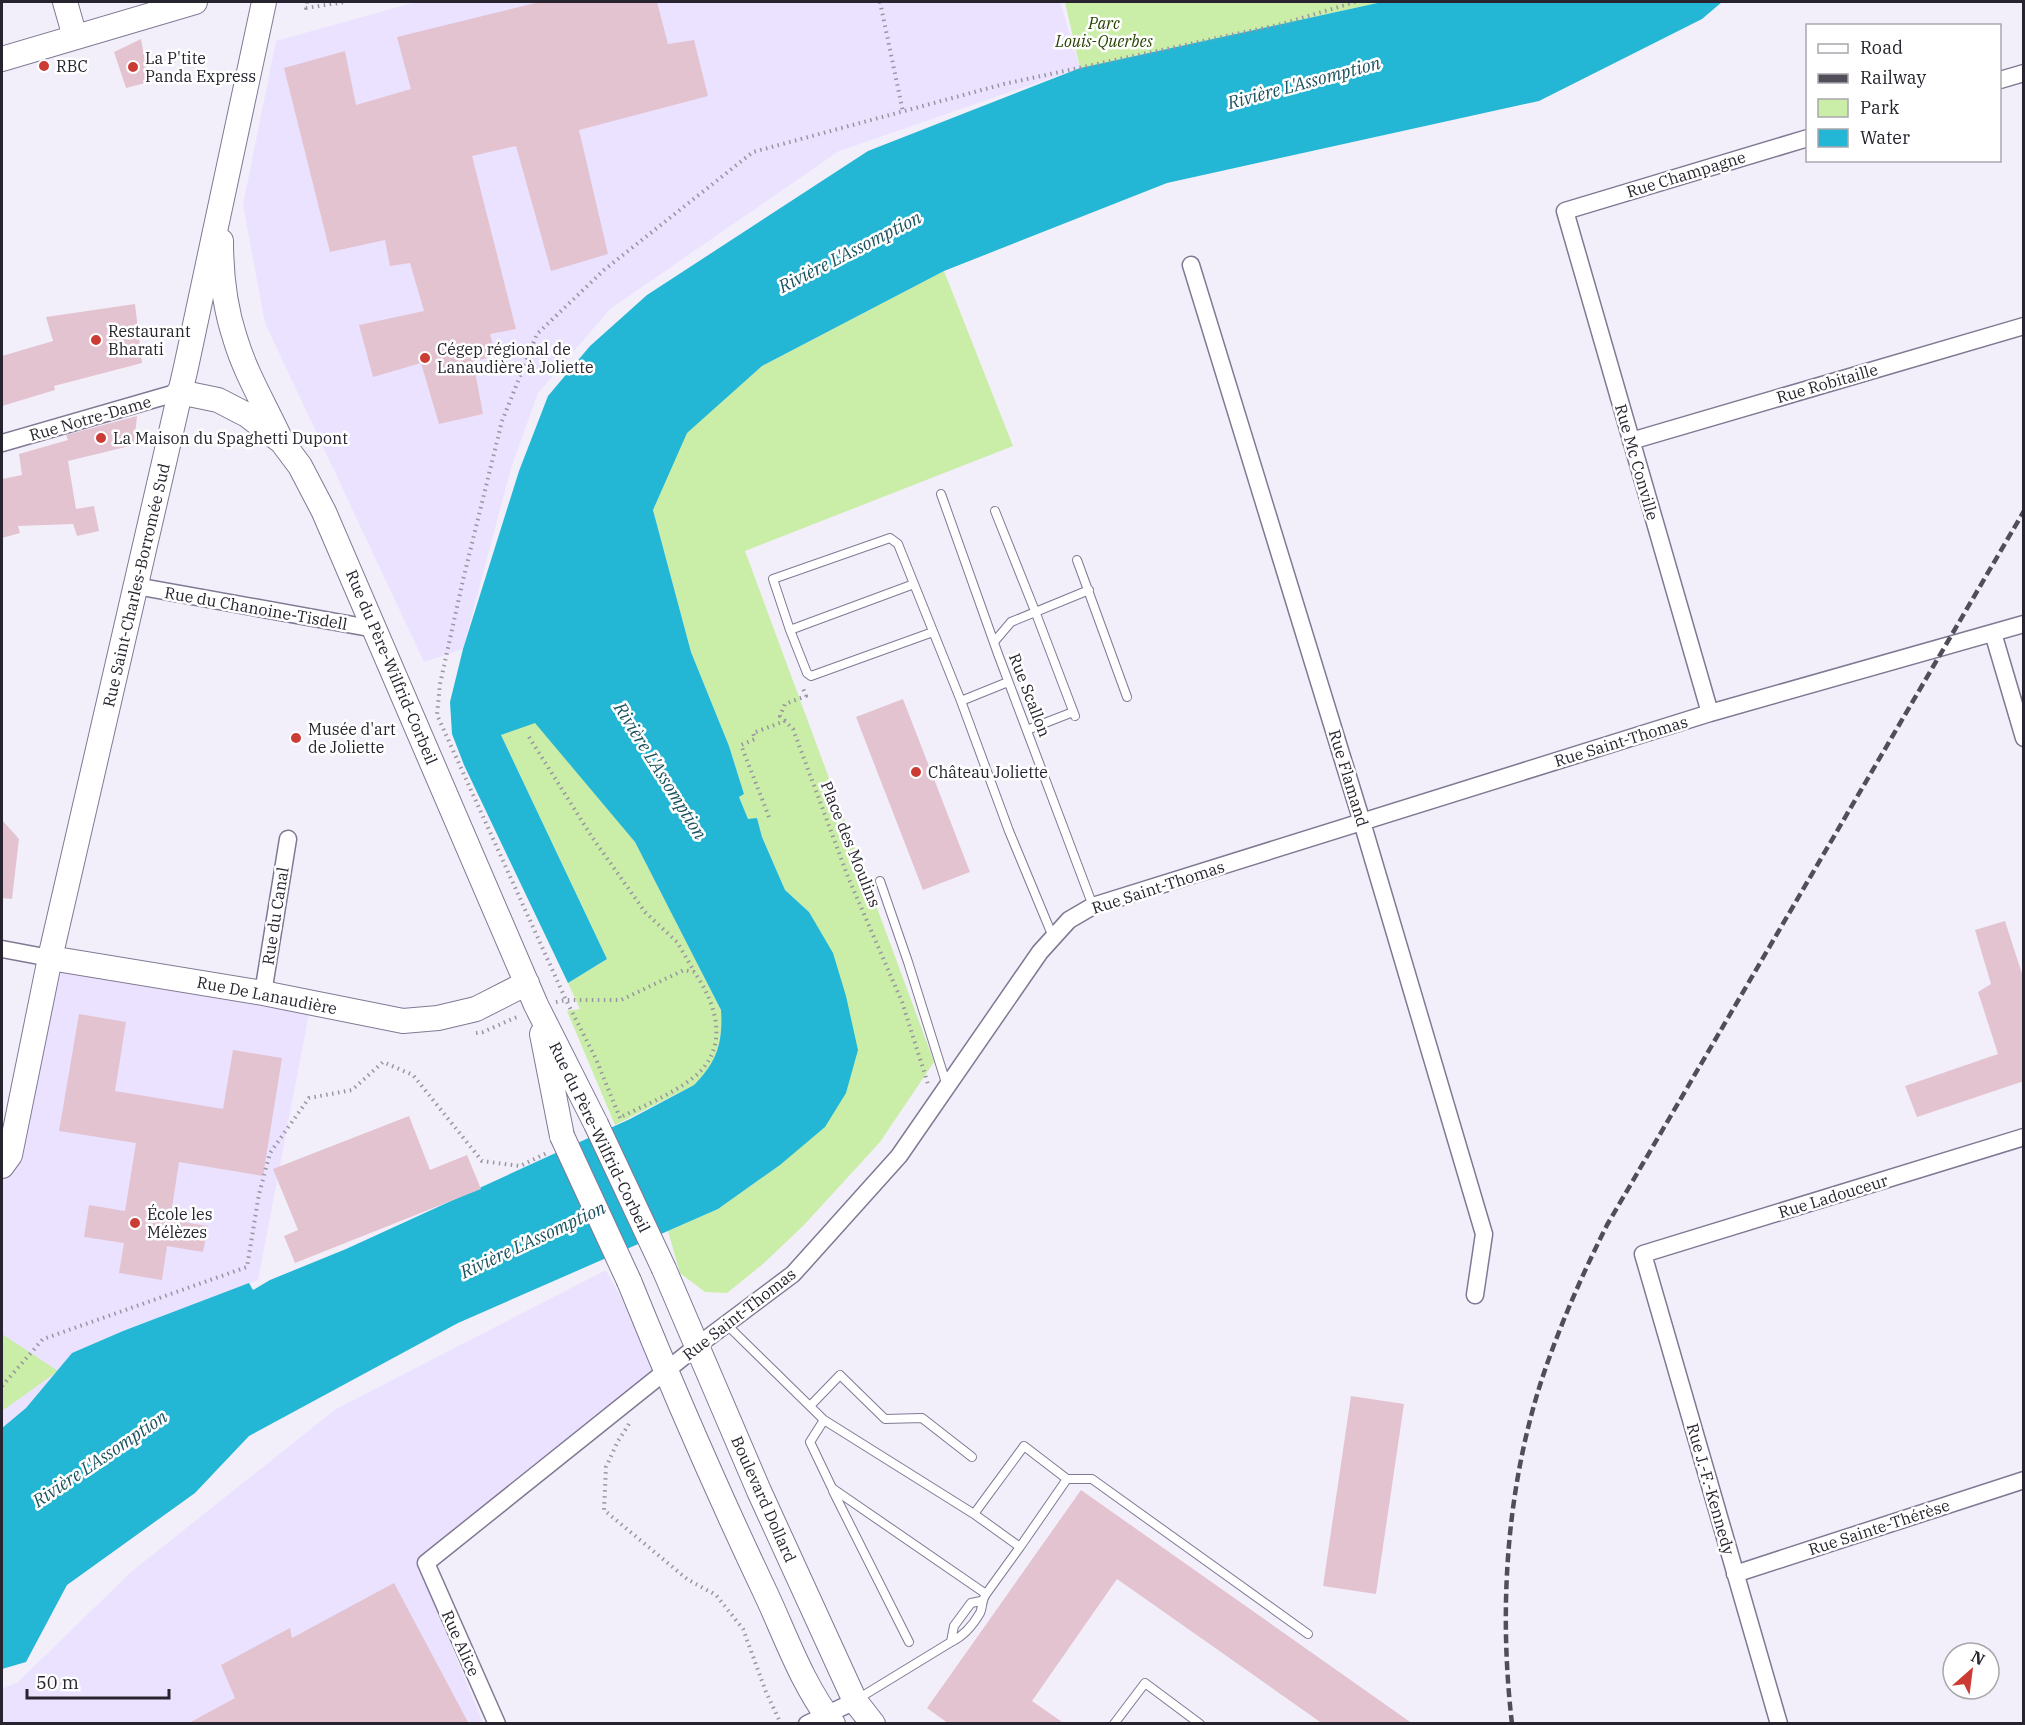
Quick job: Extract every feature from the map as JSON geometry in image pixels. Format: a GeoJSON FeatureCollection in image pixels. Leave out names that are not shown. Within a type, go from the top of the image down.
{"type":"FeatureCollection","features":[{"type":"Feature","properties":{"kind":"main road"},"geometry":{"type":"LineString","coordinates":[[65,2],[75,37]]}},
{"type":"Feature","properties":{"kind":"main road"},"geometry":{"type":"LineString","coordinates":[[2,59],[195,2]]}},
{"type":"Feature","properties":{"kind":"main road","name":"Rue Saint-Charles-Borromée Sud"},"geometry":{"type":"LineString","coordinates":[[2,1166],[10,1155],[50,958],[136,586],[264,2]]}},
{"type":"Feature","properties":{"kind":"main road"},"geometry":{"type":"LineString","coordinates":[[221,200],[221,260],[234,338],[244,364],[282,442]]}},
{"type":"Feature","properties":{"kind":"main road","name":"Rue du Père-Wilfrid-Corbeil"},"geometry":{"type":"LineString","coordinates":[[179,392],[218,400],[247,415],[282,442],[300,466],[324,512],[536,1005],[603,1123],[664,1269]]}},
{"type":"Feature","properties":{"kind":"main road","name":"Rue De Lanaudière"},"geometry":{"type":"LineString","coordinates":[[50,958],[263,993],[404,1021],[457,1015],[476,1009],[527,983]]}},
{"type":"Feature","properties":{"kind":"main road","name":"Rue du Père-Wilfrid-Corbeil"},"geometry":{"type":"LineString","coordinates":[[536,1005],[559,1143],[629,1281],[666,1372]]}},
{"type":"Feature","properties":{"kind":"main road","name":"Boulevard Dollard"},"geometry":{"type":"LineString","coordinates":[[664,1269],[759,1491],[855,1701],[873,1724]]}},
{"type":"Feature","properties":{"kind":"main road"},"geometry":{"type":"LineString","coordinates":[[666,1372],[732,1522],[805,1678],[822,1721]]}},
{"type":"Feature","properties":{"kind":"street"},"geometry":{"type":"LineString","coordinates":[[2001,80],[2024,73]]}},
{"type":"Feature","properties":{"kind":"street","name":"Rue Champagne"},"geometry":{"type":"LineString","coordinates":[[1565,211],[1806,139]]}},
{"type":"Feature","properties":{"kind":"street","name":"Rue Mc Conville"},"geometry":{"type":"LineString","coordinates":[[1565,211],[1710,713]]}},
{"type":"Feature","properties":{"kind":"street","name":"Rue Flamand"},"geometry":{"type":"LineString","coordinates":[[1191,264],[1362,822],[1484,1234],[1475,1295]]}},
{"type":"Feature","properties":{"kind":"street","name":"Rue Robitaille"},"geometry":{"type":"LineString","coordinates":[[1631,441],[2024,326]]}},
{"type":"Feature","properties":{"kind":"street","name":"Rue Notre-Dame"},"geometry":{"type":"LineString","coordinates":[[2,443],[179,392]]}},
{"type":"Feature","properties":{"kind":"street","name":"Rue du Chanoine-Tisdell"},"geometry":{"type":"LineString","coordinates":[[136,586],[375,629]]}},
{"type":"Feature","properties":{"kind":"street","name":"Rue Saint-Thomas"},"geometry":{"type":"LineString","coordinates":[[426,1563],[697,1346],[793,1274],[900,1156],[1040,952],[1069,920],[1093,906],[1710,713],[2024,624]]}},
{"type":"Feature","properties":{"kind":"street"},"geometry":{"type":"LineString","coordinates":[[1993,633],[2024,738]]}},
{"type":"Feature","properties":{"kind":"street","name":"Rue du Canal"},"geometry":{"type":"LineString","coordinates":[[263,993],[288,839]]}},
{"type":"Feature","properties":{"kind":"street","name":"Rue De Lanaudière"},"geometry":{"type":"LineString","coordinates":[[2,949],[50,958]]}},
{"type":"Feature","properties":{"kind":"street","name":"Rue Ladouceur"},"geometry":{"type":"LineString","coordinates":[[1643,1254],[2024,1137]]}},
{"type":"Feature","properties":{"kind":"street","name":"Rue J.-F.-Kennedy"},"geometry":{"type":"LineString","coordinates":[[1643,1254],[1779,1724]]}},
{"type":"Feature","properties":{"kind":"street","name":"Rue Sainte-Thérèse"},"geometry":{"type":"LineString","coordinates":[[1735,1574],[2024,1480]]}},
{"type":"Feature","properties":{"kind":"street","name":"Rue Alice"},"geometry":{"type":"LineString","coordinates":[[426,1563],[497,1724]]}},
{"type":"Feature","properties":{"kind":"street"},"geometry":{"type":"LineString","coordinates":[[822,1721],[855,1701]]}},
{"type":"Feature","properties":{"kind":"lane","name":"Rue Scallon"},"geometry":{"type":"LineString","coordinates":[[941,494],[1008,682],[1093,906]]}},
{"type":"Feature","properties":{"kind":"lane"},"geometry":{"type":"LineString","coordinates":[[995,511],[1074,714],[1027,730]]}},
{"type":"Feature","properties":{"kind":"lane"},"geometry":{"type":"LineString","coordinates":[[933,632],[812,676],[807,673],[773,579],[890,538],[898,544],[961,701],[1009,831],[1053,937]]}},
{"type":"Feature","properties":{"kind":"lane"},"geometry":{"type":"LineString","coordinates":[[1077,560],[1127,697]]}},
{"type":"Feature","properties":{"kind":"lane"},"geometry":{"type":"LineString","coordinates":[[790,630],[914,584]]}},
{"type":"Feature","properties":{"kind":"lane"},"geometry":{"type":"LineString","coordinates":[[994,642],[1011,622],[1089,590]]}},
{"type":"Feature","properties":{"kind":"lane"},"geometry":{"type":"LineString","coordinates":[[961,701],[1008,682]]}},
{"type":"Feature","properties":{"kind":"lane"},"geometry":{"type":"LineString","coordinates":[[880,881],[947,1086]]}},
{"type":"Feature","properties":{"kind":"lane"},"geometry":{"type":"LineString","coordinates":[[726,1324],[824,1420],[975,1514],[1020,1547]]}},
{"type":"Feature","properties":{"kind":"lane"},"geometry":{"type":"LineString","coordinates":[[810,1406],[840,1375],[885,1419],[922,1418],[972,1457]]}},
{"type":"Feature","properties":{"kind":"lane"},"geometry":{"type":"LineString","coordinates":[[824,1420],[810,1442],[909,1642]]}},
{"type":"Feature","properties":{"kind":"lane"},"geometry":{"type":"LineString","coordinates":[[975,1514],[1024,1446],[1067,1479],[1092,1479],[1308,1634]]}},
{"type":"Feature","properties":{"kind":"lane"},"geometry":{"type":"LineString","coordinates":[[855,1701],[951,1642],[954,1626],[971,1603],[983,1598],[1067,1479]]}},
{"type":"Feature","properties":{"kind":"lane"},"geometry":{"type":"LineString","coordinates":[[832,1488],[983,1598]]}},
{"type":"Feature","properties":{"kind":"lane"},"geometry":{"type":"LineString","coordinates":[[1114,1724],[1145,1683],[1200,1724]]}},
{"type":"Feature","properties":{"kind":"path"},"geometry":{"type":"LineString","coordinates":[[308,2],[306,8],[345,2]]}},
{"type":"Feature","properties":{"kind":"path"},"geometry":{"type":"LineString","coordinates":[[880,2],[903,112]]}},
{"type":"Feature","properties":{"kind":"path"},"geometry":{"type":"LineString","coordinates":[[620,1118],[596,1059],[566,1000],[437,715],[440,684],[502,421],[537,334],[604,270],[753,152],[1004,84],[1282,24],[1355,2]]}},
{"type":"Feature","properties":{"kind":"path"},"geometry":{"type":"LineString","coordinates":[[769,818],[741,745],[755,739],[753,734],[785,721],[780,716],[785,704],[806,696],[800,680],[812,676]]}},
{"type":"Feature","properties":{"kind":"path","name":"Place des Moulins"},"geometry":{"type":"LineString","coordinates":[[785,721],[793,729],[848,877],[902,1002],[934,1105]]}},
{"type":"Feature","properties":{"kind":"path"},"geometry":{"type":"LineString","coordinates":[[529,737],[598,846],[645,912],[677,942],[716,1013],[717,1032],[714,1048],[705,1065],[696,1075],[680,1087],[620,1118],[603,1123]]}},
{"type":"Feature","properties":{"kind":"path"},"geometry":{"type":"LineString","coordinates":[[566,1000],[621,1000],[684,970],[694,972]]}},
{"type":"Feature","properties":{"kind":"path"},"geometry":{"type":"LineString","coordinates":[[2,1386],[43,1340],[247,1267],[259,1194],[270,1154],[309,1098],[352,1090],[383,1062],[413,1075],[482,1161],[520,1166],[559,1143]]}},
{"type":"Feature","properties":{"kind":"path"},"geometry":{"type":"LineString","coordinates":[[636,1415],[618,1441],[606,1467],[604,1510],[687,1579],[716,1595],[744,1629],[766,1692],[781,1724]]}},
{"type":"Feature","properties":{"kind":"shaded area","name":"Cégep régional de Lanaudière à Joliette"},"geometry":{"type":"Polygon","coordinates":[[[416,2],[1060,2],[1080,68],[839,151],[610,309],[538,393],[511,468],[463,649],[424,662],[265,323],[243,205],[276,41],[416,2]]]}},
{"type":"Feature","properties":{"kind":"shaded area","name":"École les Mélèzes"},"geometry":{"type":"Polygon","coordinates":[[[50,958],[311,1003],[258,1280],[123,1331],[72,1353],[26,1408],[2,1428],[2,1166],[50,958]]]}},
{"type":"Feature","properties":{"kind":"shaded area"},"geometry":{"type":"Polygon","coordinates":[[[606,1270],[660,1372],[417,1562],[483,1723],[2,1724],[2,1689],[18,1682],[131,1572],[336,1409],[606,1270]]]}},
{"type":"Feature","properties":{"kind":"green space","name":"Parc Louis-Querbes"},"geometry":{"type":"Polygon","coordinates":[[[1065,2],[1382,2],[1080,68],[1065,2]]]}},
{"type":"Feature","properties":{"kind":"green space"},"geometry":{"type":"Polygon","coordinates":[[[944,271],[1013,446],[745,551],[934,1062],[880,1142],[804,1225],[763,1264],[727,1293],[705,1292],[680,1273],[668,1231],[718,1209],[780,1165],[809,912],[785,890],[762,837],[757,818],[748,820],[739,796],[744,794],[729,746],[691,652],[653,510],[686,433],[762,366],[944,271]]]}},
{"type":"Feature","properties":{"kind":"green space"},"geometry":{"type":"Polygon","coordinates":[[[535,722],[635,842],[721,1010],[721,1032],[717,1051],[702,1077],[694,1085],[615,1125],[567,1011],[580,1009],[568,983],[607,959],[501,735],[535,722]]]}},
{"type":"Feature","properties":{"kind":"green space"},"geometry":{"type":"Polygon","coordinates":[[[2,1334],[58,1371],[2,1411],[2,1334]]]}},
{"type":"Feature","properties":{"kind":"water","name":"Rivière L'Assomption"},"geometry":{"type":"Polygon","coordinates":[[[1382,2],[1722,2],[1702,19],[1539,101],[1167,183],[944,271],[762,366],[687,433],[653,510],[691,652],[729,746],[744,794],[739,797],[748,819],[757,818],[762,837],[785,890],[809,912],[833,953],[846,996],[858,1050],[846,1093],[825,1127],[780,1165],[718,1209],[458,1323],[249,1436],[195,1493],[67,1585],[26,1662],[2,1669],[2,1428],[26,1408],[72,1353],[249,1283],[253,1290],[270,1280],[346,1249],[630,1119],[694,1085],[702,1077],[717,1051],[721,1032],[721,1010],[635,842],[535,723],[501,735],[607,959],[568,983],[464,765],[452,734],[450,702],[463,649],[519,471],[548,396],[590,346],[647,295],[868,151],[1080,68],[1382,2]]]}},
{"type":"Feature","properties":{"kind":"building"},"geometry":{"type":"Polygon","coordinates":[[[539,2],[657,2],[668,44],[694,40],[708,96],[579,130],[608,254],[551,271],[516,146],[472,156],[516,329],[490,334],[496,356],[473,361],[483,414],[439,424],[421,363],[373,377],[359,325],[424,311],[410,263],[390,266],[385,240],[330,252],[284,68],[345,51],[356,105],[411,89],[397,37],[539,2]]]}},
{"type":"Feature","properties":{"kind":"building","name":"La P'tite Panda Express"},"geometry":{"type":"Polygon","coordinates":[[[141,39],[149,82],[126,88],[114,52],[141,39]]]}},
{"type":"Feature","properties":{"kind":"building","name":"Restaurant Bharati"},"geometry":{"type":"Polygon","coordinates":[[[135,304],[142,363],[54,386],[55,390],[2,406],[2,356],[53,341],[46,317],[135,304]]]}},
{"type":"Feature","properties":{"kind":"building"},"geometry":{"type":"Polygon","coordinates":[[[137,416],[134,445],[68,461],[76,509],[94,506],[99,531],[77,536],[73,524],[18,526],[20,533],[2,538],[2,479],[22,475],[19,454],[68,440],[66,435],[137,416]]]}},
{"type":"Feature","properties":{"kind":"building"},"geometry":{"type":"Polygon","coordinates":[[[903,699],[970,872],[923,890],[856,717],[903,699]]]}},
{"type":"Feature","properties":{"kind":"building"},"geometry":{"type":"Polygon","coordinates":[[[2,820],[19,839],[12,899],[2,898],[2,820]]]}},
{"type":"Feature","properties":{"kind":"building"},"geometry":{"type":"Polygon","coordinates":[[[2005,921],[2024,980],[2024,1081],[1917,1117],[1905,1086],[1998,1054],[1978,992],[1991,984],[1975,930],[2005,921]]]}},
{"type":"Feature","properties":{"kind":"building"},"geometry":{"type":"Polygon","coordinates":[[[79,1014],[126,1022],[115,1091],[223,1109],[233,1050],[282,1058],[263,1176],[179,1162],[170,1220],[208,1226],[203,1252],[167,1246],[162,1280],[119,1273],[124,1243],[84,1237],[89,1205],[125,1211],[136,1143],[59,1131],[79,1014]]]}},
{"type":"Feature","properties":{"kind":"building"},"geometry":{"type":"Polygon","coordinates":[[[409,1116],[430,1170],[467,1155],[481,1189],[295,1263],[284,1236],[298,1230],[273,1169],[409,1116]]]}},
{"type":"Feature","properties":{"kind":"building"},"geometry":{"type":"Polygon","coordinates":[[[1351,1396],[1404,1404],[1376,1594],[1323,1586],[1351,1396]]]}},
{"type":"Feature","properties":{"kind":"building"},"geometry":{"type":"Polygon","coordinates":[[[1081,1490],[1413,1724],[1323,1724],[1117,1579],[1032,1701],[1065,1724],[949,1724],[927,1708],[1081,1490]]]}},
{"type":"Feature","properties":{"kind":"building"},"geometry":{"type":"Polygon","coordinates":[[[394,1583],[469,1724],[187,1724],[235,1698],[221,1665],[290,1628],[292,1638],[394,1583]]]}},
{"type":"Feature","properties":{"kind":"railway"},"geometry":{"type":"LineString","coordinates":[[1512,1724],[1508,1679],[1506,1587],[1515,1496],[1533,1407],[1567,1311],[1607,1225],[2024,511]]}},
{"type":"Feature","properties":{"kind":"place","name":"RBC"},"geometry":{"type":"Point","coordinates":[44,66]}},
{"type":"Feature","properties":{"kind":"place","name":"La P'tite Panda Express"},"geometry":{"type":"Point","coordinates":[133,67]}},
{"type":"Feature","properties":{"kind":"place","name":"Restaurant Bharati"},"geometry":{"type":"Point","coordinates":[96,340]}},
{"type":"Feature","properties":{"kind":"place","name":"Cégep régional de Lanaudière à Joliette"},"geometry":{"type":"Point","coordinates":[425,358]}},
{"type":"Feature","properties":{"kind":"place","name":"La Maison du Spaghetti Dupont"},"geometry":{"type":"Point","coordinates":[101,438]}},
{"type":"Feature","properties":{"kind":"place","name":"Musée d'art de Joliette"},"geometry":{"type":"Point","coordinates":[296,738]}},
{"type":"Feature","properties":{"kind":"place","name":"Château Joliette"},"geometry":{"type":"Point","coordinates":[916,772]}},
{"type":"Feature","properties":{"kind":"place","name":"École les Mélèzes"},"geometry":{"type":"Point","coordinates":[135,1223]}}]}
